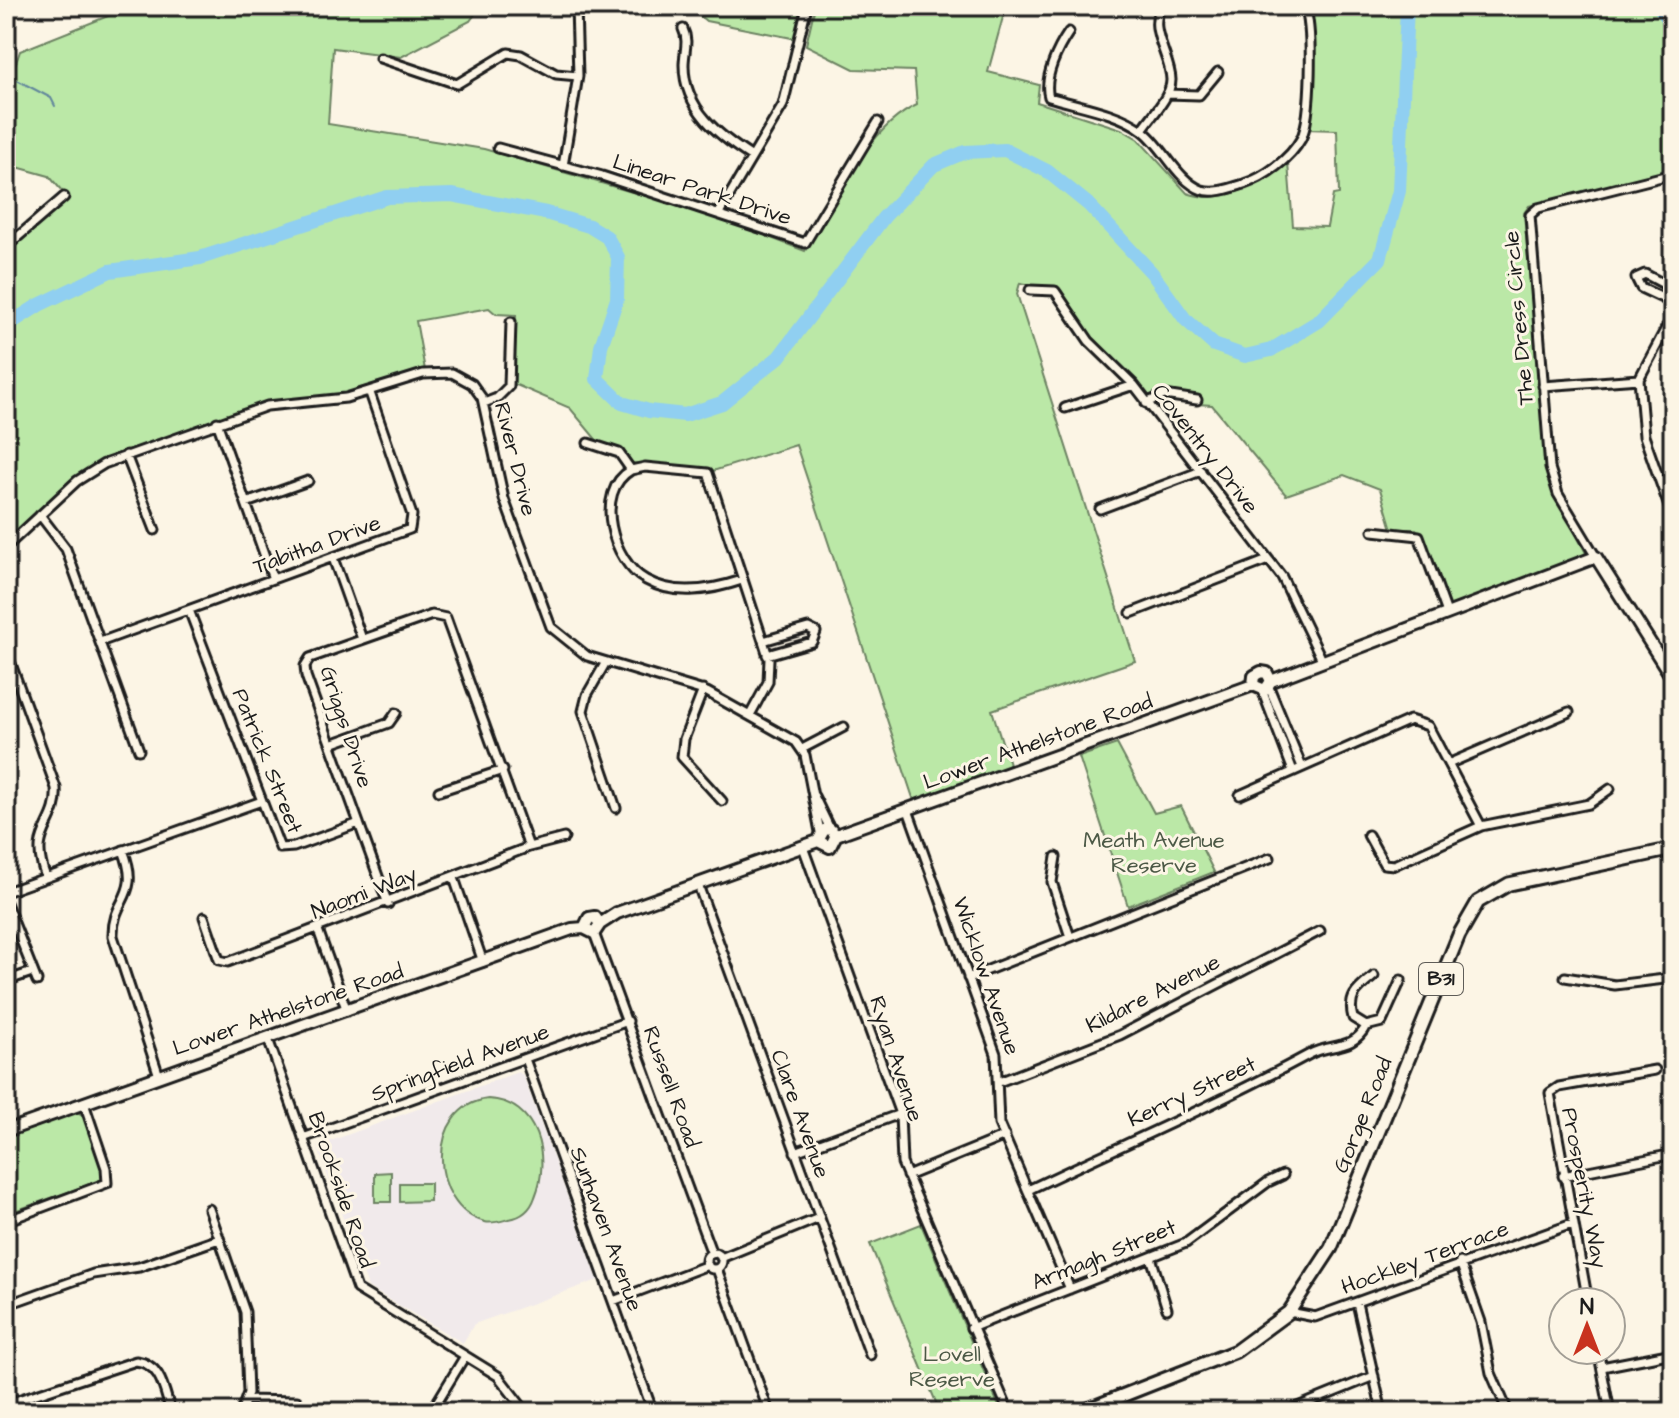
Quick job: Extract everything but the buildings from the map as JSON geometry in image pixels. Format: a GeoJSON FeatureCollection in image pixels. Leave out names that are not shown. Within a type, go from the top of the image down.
{"type":"FeatureCollection","features":[{"type":"Feature","properties":{"kind":"main road","name":"Gorge Road"},"geometry":{"type":"LineString","coordinates":[[1081,1412],[1236,1351],[1289,1312],[1331,1248],[1471,911],[1485,896],[1509,884],[1673,849]]}},
{"type":"Feature","properties":{"kind":"street"},"geometry":{"type":"LineString","coordinates":[[563,166],[578,76],[576,6]]}},
{"type":"Feature","properties":{"kind":"street"},"geometry":{"type":"LineString","coordinates":[[719,213],[783,105],[807,6]]}},
{"type":"Feature","properties":{"kind":"street"},"geometry":{"type":"LineString","coordinates":[[1142,130],[1167,94],[1171,80],[1156,22],[1163,6]]}},
{"type":"Feature","properties":{"kind":"street"},"geometry":{"type":"LineString","coordinates":[[1069,32],[1056,54],[1047,91],[1049,97],[1142,130],[1193,185],[1207,191],[1248,183],[1274,169],[1294,149],[1304,130],[1310,50],[1310,25],[1305,6]]}},
{"type":"Feature","properties":{"kind":"street"},"geometry":{"type":"LineString","coordinates":[[683,29],[687,37],[683,67],[703,121],[752,157]]}},
{"type":"Feature","properties":{"kind":"street"},"geometry":{"type":"LineString","coordinates":[[380,58],[457,84],[508,53],[521,55],[556,74],[578,76]]}},
{"type":"Feature","properties":{"kind":"street"},"geometry":{"type":"LineString","coordinates":[[1167,94],[1199,95],[1218,72]]}},
{"type":"Feature","properties":{"kind":"street","name":"Linear Park Drive"},"geometry":{"type":"LineString","coordinates":[[498,148],[719,213],[805,243],[878,122]]}},
{"type":"Feature","properties":{"kind":"street","name":"The Dress Circle"},"geometry":{"type":"LineString","coordinates":[[1596,557],[1552,481],[1529,220],[1532,210],[1673,174]]}},
{"type":"Feature","properties":{"kind":"street"},"geometry":{"type":"LineString","coordinates":[[6,247],[64,197]]}},
{"type":"Feature","properties":{"kind":"street"},"geometry":{"type":"LineString","coordinates":[[1673,289],[1645,274],[1636,278],[1641,288],[1673,303]]}},
{"type":"Feature","properties":{"kind":"street","name":"Coventry Drive"},"geometry":{"type":"LineString","coordinates":[[1030,290],[1055,291],[1089,341],[1134,385],[1282,577],[1323,662]]}},
{"type":"Feature","properties":{"kind":"street"},"geometry":{"type":"LineString","coordinates":[[1673,315],[1639,379],[1644,436],[1673,518]]}},
{"type":"Feature","properties":{"kind":"street"},"geometry":{"type":"LineString","coordinates":[[484,403],[497,398],[509,386],[511,322]]}},
{"type":"Feature","properties":{"kind":"street","name":"River Drive"},"geometry":{"type":"LineString","coordinates":[[6,547],[86,474],[126,455],[267,406],[370,393],[423,374],[442,371],[472,384],[484,403],[504,499],[545,615],[564,641],[606,662],[703,690],[750,715],[802,749]]}},
{"type":"Feature","properties":{"kind":"street"},"geometry":{"type":"LineString","coordinates":[[1543,386],[1639,379]]}},
{"type":"Feature","properties":{"kind":"street"},"geometry":{"type":"LineString","coordinates":[[1065,408],[1134,385]]}},
{"type":"Feature","properties":{"kind":"street","name":"Tabitha Drive"},"geometry":{"type":"LineString","coordinates":[[100,642],[405,532],[413,525],[370,393]]}},
{"type":"Feature","properties":{"kind":"street"},"geometry":{"type":"LineString","coordinates":[[1146,403],[1170,394],[1197,400]]}},
{"type":"Feature","properties":{"kind":"street"},"geometry":{"type":"LineString","coordinates":[[217,422],[273,579]]}},
{"type":"Feature","properties":{"kind":"street"},"geometry":{"type":"LineString","coordinates":[[588,443],[616,451],[631,470]]}},
{"type":"Feature","properties":{"kind":"street"},"geometry":{"type":"LineString","coordinates":[[126,455],[155,530]]}},
{"type":"Feature","properties":{"kind":"street"},"geometry":{"type":"LineString","coordinates":[[742,580],[704,591],[656,584],[638,575],[623,556],[608,508],[616,484],[631,470],[645,467],[708,473],[767,655],[768,682],[750,715]]}},
{"type":"Feature","properties":{"kind":"street"},"geometry":{"type":"LineString","coordinates":[[1100,509],[1201,471]]}},
{"type":"Feature","properties":{"kind":"street"},"geometry":{"type":"LineString","coordinates":[[246,503],[308,481]]}},
{"type":"Feature","properties":{"kind":"street"},"geometry":{"type":"LineString","coordinates":[[40,515],[66,549],[139,750]]}},
{"type":"Feature","properties":{"kind":"street"},"geometry":{"type":"LineString","coordinates":[[1373,531],[1419,536],[1447,613]]}},
{"type":"Feature","properties":{"kind":"street"},"geometry":{"type":"LineString","coordinates":[[1596,557],[1669,666],[1673,679]]}},
{"type":"Feature","properties":{"kind":"street","name":"Lower Athelstone Road"},"geometry":{"type":"LineString","coordinates":[[6,1131],[572,929],[593,928],[617,913],[803,847],[826,834],[908,810],[1264,686],[1596,557]]}},
{"type":"Feature","properties":{"kind":"street"},"geometry":{"type":"LineString","coordinates":[[333,558],[362,639]]}},
{"type":"Feature","properties":{"kind":"street"},"geometry":{"type":"LineString","coordinates":[[1131,613],[1268,560]]}},
{"type":"Feature","properties":{"kind":"street","name":"Patrick Street"},"geometry":{"type":"LineString","coordinates":[[189,610],[259,802],[280,848],[294,847],[359,823]]}},
{"type":"Feature","properties":{"kind":"street","name":"Griggs Drive"},"geometry":{"type":"LineString","coordinates":[[388,904],[305,666],[310,658],[432,615],[445,617],[529,847]]}},
{"type":"Feature","properties":{"kind":"street"},"geometry":{"type":"LineString","coordinates":[[763,641],[808,628],[816,632],[812,642],[767,655]]}},
{"type":"Feature","properties":{"kind":"street"},"geometry":{"type":"LineString","coordinates":[[6,650],[56,788],[55,808],[40,836],[40,862],[46,877]]}},
{"type":"Feature","properties":{"kind":"street"},"geometry":{"type":"LineString","coordinates":[[606,662],[587,695],[583,711],[616,808]]}},
{"type":"Feature","properties":{"kind":"street"},"geometry":{"type":"LineString","coordinates":[[1264,686],[1302,767]]}},
{"type":"Feature","properties":{"kind":"street"},"geometry":{"type":"LineString","coordinates":[[1264,686],[1293,771]]}},
{"type":"Feature","properties":{"kind":"street"},"geometry":{"type":"LineString","coordinates":[[703,690],[684,739],[682,757],[722,801]]}},
{"type":"Feature","properties":{"kind":"street"},"geometry":{"type":"LineString","coordinates":[[1448,764],[1569,712]]}},
{"type":"Feature","properties":{"kind":"street"},"geometry":{"type":"LineString","coordinates":[[331,744],[389,723],[396,713]]}},
{"type":"Feature","properties":{"kind":"street"},"geometry":{"type":"LineString","coordinates":[[1240,795],[1410,720],[1428,726],[1481,826]]}},
{"type":"Feature","properties":{"kind":"street"},"geometry":{"type":"LineString","coordinates":[[826,834],[812,795],[802,749],[844,727]]}},
{"type":"Feature","properties":{"kind":"street"},"geometry":{"type":"LineString","coordinates":[[439,791],[503,770]]}},
{"type":"Feature","properties":{"kind":"street"},"geometry":{"type":"LineString","coordinates":[[1368,835],[1384,864],[1394,865],[1481,826],[1589,804],[1610,789]]}},
{"type":"Feature","properties":{"kind":"street"},"geometry":{"type":"LineString","coordinates":[[6,892],[259,802]]}},
{"type":"Feature","properties":{"kind":"street","name":"Wicklow Avenue"},"geometry":{"type":"LineString","coordinates":[[908,810],[996,1054],[999,1082],[996,1110],[1070,1289]]}},
{"type":"Feature","properties":{"kind":"street","name":"Naomi Way"},"geometry":{"type":"LineString","coordinates":[[204,917],[214,954],[219,960],[228,962],[388,904],[529,847],[564,838]]}},
{"type":"Feature","properties":{"kind":"street","name":"Ryan Avenue"},"geometry":{"type":"LineString","coordinates":[[803,847],[900,1114],[902,1163],[1009,1412]]}},
{"type":"Feature","properties":{"kind":"street"},"geometry":{"type":"LineString","coordinates":[[123,850],[131,882],[114,921],[113,936],[159,1076]]}},
{"type":"Feature","properties":{"kind":"street"},"geometry":{"type":"LineString","coordinates":[[1056,857],[1052,882],[1070,937]]}},
{"type":"Feature","properties":{"kind":"street"},"geometry":{"type":"LineString","coordinates":[[968,978],[1270,858]]}},
{"type":"Feature","properties":{"kind":"street"},"geometry":{"type":"LineString","coordinates":[[454,878],[483,962]]}},
{"type":"Feature","properties":{"kind":"street","name":"Clare Avenue"},"geometry":{"type":"LineString","coordinates":[[698,885],[870,1355]]}},
{"type":"Feature","properties":{"kind":"street"},"geometry":{"type":"LineString","coordinates":[[6,903],[37,981]]}},
{"type":"Feature","properties":{"kind":"street","name":"Russell Road"},"geometry":{"type":"LineString","coordinates":[[593,928],[712,1254]]}},
{"type":"Feature","properties":{"kind":"street"},"geometry":{"type":"LineString","coordinates":[[318,930],[347,1011]]}},
{"type":"Feature","properties":{"kind":"street","name":"Kildare Avenue"},"geometry":{"type":"LineString","coordinates":[[999,1082],[1120,1035],[1320,931]]}},
{"type":"Feature","properties":{"kind":"street"},"geometry":{"type":"LineString","coordinates":[[6,981],[32,972]]}},
{"type":"Feature","properties":{"kind":"street"},"geometry":{"type":"LineString","coordinates":[[1366,1026],[1353,1018],[1351,1003],[1359,987],[1374,976]]}},
{"type":"Feature","properties":{"kind":"street"},"geometry":{"type":"LineString","coordinates":[[1565,977],[1615,985],[1673,978]]}},
{"type":"Feature","properties":{"kind":"street","name":"Kerry Street"},"geometry":{"type":"LineString","coordinates":[[1028,1190],[1241,1092],[1319,1049],[1349,1045],[1360,1039],[1366,1026],[1382,1022],[1401,980]]}},
{"type":"Feature","properties":{"kind":"street","name":"Springfield Avenue"},"geometry":{"type":"LineString","coordinates":[[303,1138],[628,1021]]}},
{"type":"Feature","properties":{"kind":"street","name":"Brookside Road"},"geometry":{"type":"LineString","coordinates":[[268,1039],[357,1289],[498,1376],[526,1412]]}},
{"type":"Feature","properties":{"kind":"street","name":"Sunhaven Avenue"},"geometry":{"type":"LineString","coordinates":[[525,1059],[653,1412]]}},
{"type":"Feature","properties":{"kind":"street","name":"Prosperity Way"},"geometry":{"type":"LineString","coordinates":[[1585,1286],[1550,1093],[1559,1087],[1655,1070]]}},
{"type":"Feature","properties":{"kind":"street"},"geometry":{"type":"LineString","coordinates":[[6,1221],[107,1183],[106,1168],[84,1103]]}},
{"type":"Feature","properties":{"kind":"street"},"geometry":{"type":"LineString","coordinates":[[795,1152],[900,1114]]}},
{"type":"Feature","properties":{"kind":"street"},"geometry":{"type":"LineString","coordinates":[[907,1176],[1005,1136]]}},
{"type":"Feature","properties":{"kind":"street"},"geometry":{"type":"LineString","coordinates":[[1563,1176],[1671,1155],[1673,1173]]}},
{"type":"Feature","properties":{"kind":"street","name":"Armagh Street"},"geometry":{"type":"LineString","coordinates":[[971,1328],[1186,1243],[1268,1182],[1283,1175]]}},
{"type":"Feature","properties":{"kind":"street"},"geometry":{"type":"LineString","coordinates":[[209,1209],[245,1312],[246,1400],[241,1412]]}},
{"type":"Feature","properties":{"kind":"street"},"geometry":{"type":"LineString","coordinates":[[708,1265],[712,1254],[721,1258],[819,1218]]}},
{"type":"Feature","properties":{"kind":"street","name":"Hockley Terrace"},"geometry":{"type":"LineString","coordinates":[[1289,1312],[1315,1317],[1572,1224]]}},
{"type":"Feature","properties":{"kind":"street"},"geometry":{"type":"LineString","coordinates":[[6,1305],[93,1274],[139,1267],[219,1239]]}},
{"type":"Feature","properties":{"kind":"street"},"geometry":{"type":"LineString","coordinates":[[1151,1257],[1167,1309]]}},
{"type":"Feature","properties":{"kind":"street"},"geometry":{"type":"LineString","coordinates":[[721,1258],[717,1269],[769,1412]]}},
{"type":"Feature","properties":{"kind":"street"},"geometry":{"type":"LineString","coordinates":[[1460,1262],[1481,1322],[1491,1373],[1508,1412]]}},
{"type":"Feature","properties":{"kind":"street"},"geometry":{"type":"LineString","coordinates":[[613,1301],[708,1265],[717,1269]]}},
{"type":"Feature","properties":{"kind":"street"},"geometry":{"type":"LineString","coordinates":[[1357,1303],[1382,1412]]}},
{"type":"Feature","properties":{"kind":"street"},"geometry":{"type":"LineString","coordinates":[[1610,1412],[1602,1367],[1673,1353]]}},
{"type":"Feature","properties":{"kind":"street"},"geometry":{"type":"LineString","coordinates":[[431,1412],[465,1356]]}},
{"type":"Feature","properties":{"kind":"street"},"geometry":{"type":"LineString","coordinates":[[6,1404],[136,1361],[144,1362],[158,1373],[171,1412]]}},
{"type":"Feature","properties":{"kind":"street"},"geometry":{"type":"LineString","coordinates":[[1285,1412],[1374,1376]]}},
{"type":"Feature","properties":{"kind":"street"},"geometry":{"type":"LineString","coordinates":[[246,1400],[297,1401]]}},
{"type":"Feature","properties":{"kind":"shaded area"},"geometry":{"type":"Polygon","coordinates":[[[518,1072],[523,1075],[598,1280],[474,1324],[463,1343],[368,1287],[317,1146],[518,1072]]]}},
{"type":"Feature","properties":{"kind":"green space"},"geometry":{"type":"Polygon","coordinates":[[[133,6],[481,6],[470,21],[401,57],[333,48],[328,124],[484,149],[708,214],[805,251],[867,149],[899,116],[917,105],[914,71],[854,69],[806,45],[815,6],[1006,6],[988,72],[1039,85],[1037,102],[1121,129],[1138,139],[1187,193],[1214,197],[1227,195],[1252,185],[1288,163],[1293,226],[1327,227],[1333,195],[1339,194],[1337,130],[1306,129],[1312,67],[1306,6],[1673,6],[1673,171],[1529,206],[1524,213],[1547,470],[1551,487],[1587,555],[1449,607],[1424,536],[1416,529],[1392,529],[1380,489],[1344,475],[1286,495],[1212,405],[1197,404],[1197,397],[1168,390],[1149,397],[1089,335],[1061,290],[1020,283],[1017,294],[1135,661],[992,710],[1010,767],[914,801],[796,445],[713,471],[633,463],[612,445],[599,443],[570,408],[514,384],[516,315],[496,314],[489,308],[416,321],[425,370],[343,394],[267,402],[105,460],[70,483],[6,542],[6,253],[69,199],[49,176],[6,164],[6,92],[20,51],[133,6]]]}},
{"type":"Feature","properties":{"kind":"green space"},"geometry":{"type":"Polygon","coordinates":[[[688,6],[803,6],[797,39],[706,21],[688,6]]]}},
{"type":"Feature","properties":{"kind":"green space","name":"Meath Avenue Reserve"},"geometry":{"type":"Polygon","coordinates":[[[1117,744],[1154,813],[1181,806],[1214,872],[1128,906],[1079,757],[1117,744]]]}},
{"type":"Feature","properties":{"kind":"green space"},"geometry":{"type":"Polygon","coordinates":[[[488,1099],[505,1102],[519,1110],[529,1121],[540,1149],[541,1166],[540,1182],[528,1209],[518,1216],[491,1223],[466,1213],[453,1197],[445,1178],[442,1158],[445,1137],[453,1119],[468,1106],[488,1099]]]}},
{"type":"Feature","properties":{"kind":"green space"},"geometry":{"type":"Polygon","coordinates":[[[77,1112],[83,1115],[104,1174],[102,1180],[6,1214],[6,1138],[77,1112]]]}},
{"type":"Feature","properties":{"kind":"green space"},"geometry":{"type":"Polygon","coordinates":[[[391,1172],[391,1202],[375,1202],[375,1173],[391,1172]]]}},
{"type":"Feature","properties":{"kind":"green space"},"geometry":{"type":"Polygon","coordinates":[[[400,1183],[430,1183],[430,1201],[400,1202],[400,1183]]]}},
{"type":"Feature","properties":{"kind":"green space","name":"Lovell Reserve"},"geometry":{"type":"Polygon","coordinates":[[[921,1224],[1001,1412],[940,1412],[870,1244],[921,1224]]]}},
{"type":"Feature","properties":{"kind":"waterway"},"geometry":{"type":"LineString","coordinates":[[6,326],[39,305],[110,271],[200,258],[387,197],[452,195],[546,213],[589,226],[607,237],[618,257],[617,299],[601,346],[597,379],[622,403],[649,411],[685,415],[722,403],[779,357],[884,217],[934,165],[965,152],[1005,150],[1047,171],[1089,205],[1152,273],[1185,319],[1214,345],[1245,356],[1271,350],[1319,321],[1380,259],[1399,191],[1407,6]]}},
{"type":"Feature","properties":{"kind":"waterway"},"geometry":{"type":"LineString","coordinates":[[1659,6],[1673,26]]}},
{"type":"Feature","properties":{"kind":"waterway"},"geometry":{"type":"LineString","coordinates":[[17,80],[51,98],[55,106]]}}]}
